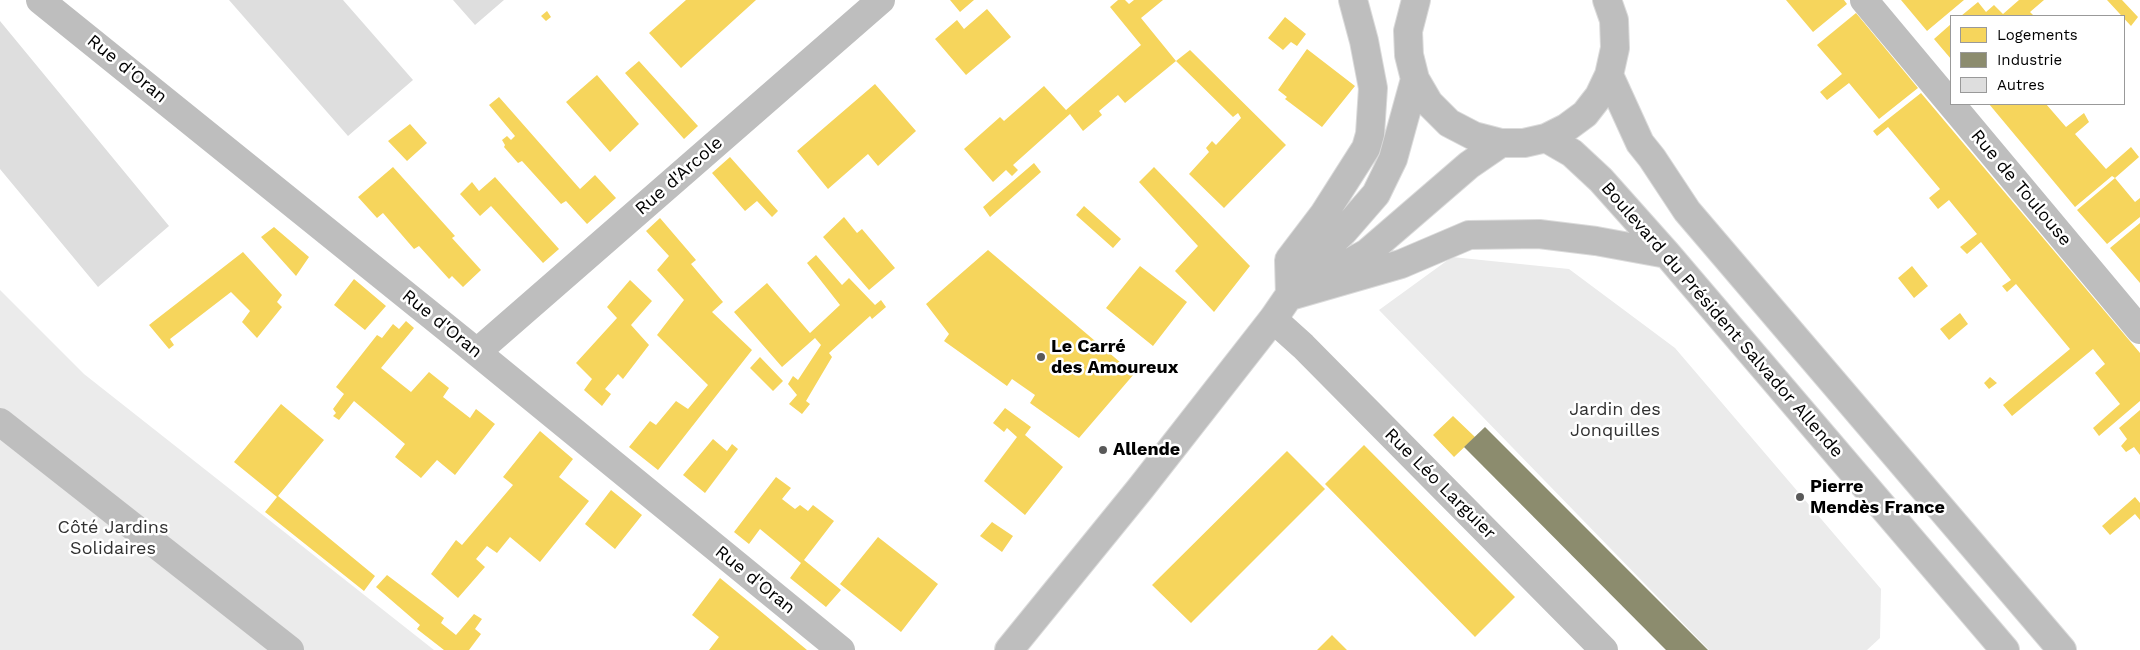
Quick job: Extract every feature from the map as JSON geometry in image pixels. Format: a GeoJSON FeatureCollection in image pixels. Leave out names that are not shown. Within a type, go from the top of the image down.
{"type":"FeatureCollection","features":[{"type":"Feature","properties":{"kind":"main road","name":"Rue d'Oran"},"geometry":{"type":"LineString","coordinates":[[40,0],[477,352],[841,650]]}},
{"type":"Feature","properties":{"kind":"main road","name":"Rue d'Arcole"},"geometry":{"type":"LineString","coordinates":[[477,352],[881,0]]}},
{"type":"Feature","properties":{"kind":"main road"},"geometry":{"type":"LineString","coordinates":[[1290,296],[1289,260],[1324,214],[1366,148],[1370,134],[1373,88],[1364,41],[1352,0]]}},
{"type":"Feature","properties":{"kind":"main road"},"geometry":{"type":"LineString","coordinates":[[1413,2],[1408,31],[1409,55],[1415,79],[1429,103],[1449,123],[1474,136],[1501,143],[1524,143],[1546,138],[1566,128],[1585,114],[1599,96],[1609,75],[1615,48],[1614,20],[1607,0]]}},
{"type":"Feature","properties":{"kind":"main road","name":"Rue de Toulouse"},"geometry":{"type":"LineString","coordinates":[[1864,0],[1950,103]]}},
{"type":"Feature","properties":{"kind":"main road"},"geometry":{"type":"LineString","coordinates":[[1609,75],[1640,143],[1687,211],[2062,650]]}},
{"type":"Feature","properties":{"kind":"main road"},"geometry":{"type":"LineString","coordinates":[[1009,650],[1140,489],[1273,319],[1313,261],[1343,232],[1376,194],[1393,159],[1415,79]]}},
{"type":"Feature","properties":{"kind":"main road","name":"Rue de Toulouse"},"geometry":{"type":"LineString","coordinates":[[1952,105],[2140,330]]}},
{"type":"Feature","properties":{"kind":"main road","name":"Boulevard du Président Salvador Allende"},"geometry":{"type":"LineString","coordinates":[[1546,138],[1572,153],[1600,180],[1667,254],[2005,650]]}},
{"type":"Feature","properties":{"kind":"main road"},"geometry":{"type":"LineString","coordinates":[[1290,296],[1367,253],[1469,165],[1501,143]]}},
{"type":"Feature","properties":{"kind":"main road"},"geometry":{"type":"LineString","coordinates":[[1290,296],[1401,264],[1469,235],[1539,234],[1596,241],[1667,254]]}},
{"type":"Feature","properties":{"kind":"main road","name":"Rue Léo Larguier"},"geometry":{"type":"LineString","coordinates":[[1273,319],[1303,346],[1604,650]]}},
{"type":"Feature","properties":{"kind":"main road"},"geometry":{"type":"LineString","coordinates":[[0,422],[290,650]]}},
{"type":"Feature","properties":{"kind":"green space","name":"Jardin des Jonquilles"},"geometry":{"type":"Polygon","coordinates":[[[1452,257],[1569,269],[1675,348],[1881,589],[1880,638],[1867,650],[1709,650],[1379,310],[1452,257]]]}},
{"type":"Feature","properties":{"kind":"green space","name":"Côté Jardins Solidaires"},"geometry":{"type":"Polygon","coordinates":[[[0,290],[84,374],[434,650],[0,650],[0,290]]]}},
{"type":"Feature","properties":{"kind":"building: Logements"},"geometry":{"type":"Polygon","coordinates":[[[686,0],[756,0],[681,68],[649,33],[686,0]]]}},
{"type":"Feature","properties":{"kind":"building: Logements"},"geometry":{"type":"Polygon","coordinates":[[[950,0],[974,0],[960,12],[950,0]]]}},
{"type":"Feature","properties":{"kind":"building: Logements"},"geometry":{"type":"Polygon","coordinates":[[[1118,0],[1125,0],[1129,4],[1134,0],[1163,0],[1141,18],[1176,61],[1125,103],[1118,95],[1099,111],[1102,115],[1083,131],[1070,114],[1013,165],[1018,170],[1012,176],[1006,170],[993,182],[964,149],[1000,117],[1004,121],[1044,86],[1066,110],[1141,45],[1110,7],[1118,0]]]}},
{"type":"Feature","properties":{"kind":"building: Logements"},"geometry":{"type":"Polygon","coordinates":[[[1786,0],[1844,0],[1847,4],[1813,32],[1786,0]]]}},
{"type":"Feature","properties":{"kind":"building: Logements"},"geometry":{"type":"Polygon","coordinates":[[[1901,0],[1964,0],[1927,31],[1901,0]]]}},
{"type":"Feature","properties":{"kind":"building: Logements"},"geometry":{"type":"Polygon","coordinates":[[[2019,0],[2044,0],[2030,12],[2033,15],[1962,15],[1978,2],[1986,12],[1994,5],[2003,14],[2019,0]]]}},
{"type":"Feature","properties":{"kind":"building: Logements"},"geometry":{"type":"Polygon","coordinates":[[[2107,0],[2122,0],[2138,17],[2131,26],[2125,20],[2125,15],[2121,15],[2107,0]]]}},
{"type":"Feature","properties":{"kind":"building: Logements"},"geometry":{"type":"Polygon","coordinates":[[[987,9],[1011,37],[966,75],[935,39],[957,20],[964,29],[987,9]]]}},
{"type":"Feature","properties":{"kind":"building: Logements"},"geometry":{"type":"Polygon","coordinates":[[[547,11],[551,17],[546,21],[541,16],[547,11]]]}},
{"type":"Feature","properties":{"kind":"building: Logements"},"geometry":{"type":"Polygon","coordinates":[[[1856,13],[1918,88],[1879,119],[1849,83],[1827,100],[1820,92],[1842,74],[1817,45],[1856,13]]]}},
{"type":"Feature","properties":{"kind":"building: Logements"},"geometry":{"type":"Polygon","coordinates":[[[1285,17],[1306,34],[1297,46],[1291,42],[1283,50],[1268,38],[1285,17]]]}},
{"type":"Feature","properties":{"kind":"building: Logements"},"geometry":{"type":"Polygon","coordinates":[[[1950,25],[1950,58],[1934,39],[1950,25]]]}},
{"type":"Feature","properties":{"kind":"building: Logements"},"geometry":{"type":"Polygon","coordinates":[[[1307,49],[1355,86],[1322,127],[1285,99],[1287,97],[1278,90],[1307,49]]]}},
{"type":"Feature","properties":{"kind":"building: Logements"},"geometry":{"type":"Polygon","coordinates":[[[1190,50],[1286,145],[1224,208],[1189,174],[1209,152],[1206,148],[1212,141],[1216,145],[1241,118],[1238,113],[1233,117],[1176,61],[1190,50]]]}},
{"type":"Feature","properties":{"kind":"building: Logements"},"geometry":{"type":"Polygon","coordinates":[[[639,61],[698,126],[684,139],[625,73],[639,61]]]}},
{"type":"Feature","properties":{"kind":"building: Logements"},"geometry":{"type":"Polygon","coordinates":[[[597,75],[639,124],[610,152],[566,102],[597,75]]]}},
{"type":"Feature","properties":{"kind":"building: Logements"},"geometry":{"type":"Polygon","coordinates":[[[875,84],[916,131],[878,166],[868,154],[828,189],[797,151],[875,84]]]}},
{"type":"Feature","properties":{"kind":"building: Logements"},"geometry":{"type":"Polygon","coordinates":[[[1921,93],[2140,353],[2140,401],[2099,436],[2093,428],[2120,404],[2095,373],[2105,364],[2093,349],[2012,416],[2003,405],[2070,349],[2016,284],[2007,292],[2002,286],[2011,280],[1981,242],[1967,254],[1960,247],[1977,234],[1949,200],[1938,209],[1929,198],[1940,189],[1888,127],[1877,136],[1873,131],[1921,93]]]}},
{"type":"Feature","properties":{"kind":"building: Logements"},"geometry":{"type":"Polygon","coordinates":[[[499,97],[580,189],[595,175],[616,198],[587,224],[566,201],[561,204],[522,161],[518,163],[504,147],[505,145],[502,140],[507,136],[511,140],[515,136],[489,105],[499,97]]]}},
{"type":"Feature","properties":{"kind":"building: Logements"},"geometry":{"type":"Polygon","coordinates":[[[1990,105],[2047,105],[2066,127],[2084,113],[2089,122],[2075,134],[2106,169],[2131,147],[2139,157],[2115,178],[2112,176],[2075,207],[1990,105]]]}},
{"type":"Feature","properties":{"kind":"building: Logements"},"geometry":{"type":"Polygon","coordinates":[[[410,124],[427,143],[407,161],[388,141],[410,124]]]}},
{"type":"Feature","properties":{"kind":"building: Logements"},"geometry":{"type":"Polygon","coordinates":[[[730,157],[778,211],[772,217],[757,201],[745,211],[712,173],[730,157]]]}},
{"type":"Feature","properties":{"kind":"building: Logements"},"geometry":{"type":"Polygon","coordinates":[[[1034,163],[1041,172],[990,217],[983,207],[1034,163]]]}},
{"type":"Feature","properties":{"kind":"building: Logements"},"geometry":{"type":"Polygon","coordinates":[[[393,167],[455,236],[452,238],[481,270],[463,287],[452,276],[449,279],[419,246],[414,249],[383,213],[377,218],[358,197],[393,167]]]}},
{"type":"Feature","properties":{"kind":"building: Logements"},"geometry":{"type":"Polygon","coordinates":[[[1154,167],[1250,266],[1214,312],[1175,271],[1198,246],[1139,182],[1154,167]]]}},
{"type":"Feature","properties":{"kind":"building: Logements"},"geometry":{"type":"Polygon","coordinates":[[[495,177],[559,249],[543,263],[491,206],[480,216],[460,194],[472,182],[479,191],[495,177]]]}},
{"type":"Feature","properties":{"kind":"building: Logements"},"geometry":{"type":"Polygon","coordinates":[[[2115,178],[2135,202],[2140,198],[2140,217],[2107,244],[2077,210],[2115,178]]]}},
{"type":"Feature","properties":{"kind":"building: Logements"},"geometry":{"type":"Polygon","coordinates":[[[1084,206],[1121,239],[1113,248],[1076,215],[1084,206]]]}},
{"type":"Feature","properties":{"kind":"building: Logements"},"geometry":{"type":"Polygon","coordinates":[[[844,217],[857,233],[862,229],[895,268],[869,290],[823,237],[844,217]]]}},
{"type":"Feature","properties":{"kind":"building: Logements"},"geometry":{"type":"Polygon","coordinates":[[[660,218],[696,260],[691,264],[723,302],[712,312],[752,350],[658,470],[629,447],[650,421],[656,425],[676,401],[688,409],[708,385],[657,335],[684,300],[657,270],[669,256],[646,231],[660,218]]]}},
{"type":"Feature","properties":{"kind":"building: Logements"},"geometry":{"type":"Polygon","coordinates":[[[2140,223],[2140,283],[2110,248],[2140,223]]]}},
{"type":"Feature","properties":{"kind":"building: Logements"},"geometry":{"type":"Polygon","coordinates":[[[274,227],[309,257],[296,276],[261,237],[274,227]]]}},
{"type":"Feature","properties":{"kind":"building: Logements","name":"Le Carré des Amoureux"},"geometry":{"type":"Polygon","coordinates":[[[988,250],[1134,374],[1079,438],[1030,403],[1035,395],[1012,379],[1007,386],[944,341],[949,334],[926,304],[988,250]]]}},
{"type":"Feature","properties":{"kind":"building: Logements"},"geometry":{"type":"Polygon","coordinates":[[[243,252],[282,295],[277,302],[282,307],[257,338],[242,322],[250,311],[231,292],[170,339],[174,345],[169,349],[149,325],[243,252]]]}},
{"type":"Feature","properties":{"kind":"building: Logements"},"geometry":{"type":"Polygon","coordinates":[[[816,255],[842,285],[849,278],[875,305],[881,300],[886,307],[872,319],[870,316],[829,353],[832,357],[806,401],[810,404],[802,414],[789,404],[797,395],[788,384],[793,376],[798,380],[821,345],[815,338],[782,367],[734,312],[767,283],[810,333],[840,305],[807,263],[816,255]]]}},
{"type":"Feature","properties":{"kind":"building: Logements"},"geometry":{"type":"Polygon","coordinates":[[[1140,266],[1187,302],[1153,346],[1106,308],[1140,266]]]}},
{"type":"Feature","properties":{"kind":"building: Logements"},"geometry":{"type":"Polygon","coordinates":[[[1912,266],[1928,286],[1914,298],[1898,278],[1912,266]]]}},
{"type":"Feature","properties":{"kind":"building: Logements"},"geometry":{"type":"Polygon","coordinates":[[[354,279],[386,306],[365,330],[334,305],[354,279]]]}},
{"type":"Feature","properties":{"kind":"building: Logements"},"geometry":{"type":"Polygon","coordinates":[[[630,280],[652,301],[631,325],[649,345],[623,379],[618,374],[605,389],[611,394],[602,406],[584,390],[592,379],[576,363],[617,318],[607,307],[630,280]]]}},
{"type":"Feature","properties":{"kind":"building: Logements"},"geometry":{"type":"Polygon","coordinates":[[[1960,313],[1968,324],[1949,340],[1940,329],[1960,313]]]}},
{"type":"Feature","properties":{"kind":"building: Logements"},"geometry":{"type":"Polygon","coordinates":[[[406,321],[414,328],[381,368],[411,392],[429,372],[449,388],[443,397],[470,418],[476,409],[495,424],[455,475],[437,460],[421,478],[395,457],[405,444],[354,401],[339,420],[333,416],[336,413],[333,409],[344,394],[336,387],[377,335],[382,338],[393,324],[399,329],[406,321]]]}},
{"type":"Feature","properties":{"kind":"building: Logements"},"geometry":{"type":"Polygon","coordinates":[[[760,357],[783,381],[773,391],[750,368],[760,357]]]}},
{"type":"Feature","properties":{"kind":"building: Logements"},"geometry":{"type":"Polygon","coordinates":[[[1990,377],[1997,383],[1989,389],[1984,383],[1990,377]]]}},
{"type":"Feature","properties":{"kind":"building: Logements"},"geometry":{"type":"Polygon","coordinates":[[[281,404],[324,440],[278,496],[375,576],[364,591],[265,512],[277,497],[234,462],[281,404]]]}},
{"type":"Feature","properties":{"kind":"building: Logements"},"geometry":{"type":"Polygon","coordinates":[[[1005,408],[1031,427],[1025,435],[1063,467],[1025,515],[984,481],[1017,437],[1007,428],[1004,432],[993,423],[1005,408]]]}},
{"type":"Feature","properties":{"kind":"building: Logements"},"geometry":{"type":"Polygon","coordinates":[[[2140,410],[2140,455],[2134,447],[2126,452],[2121,446],[2127,439],[2119,428],[2140,410]]]}},
{"type":"Feature","properties":{"kind":"building: Logements"},"geometry":{"type":"Polygon","coordinates":[[[1453,416],[1475,437],[1454,457],[1433,435],[1453,416]]]}},
{"type":"Feature","properties":{"kind":"building: Logements"},"geometry":{"type":"Polygon","coordinates":[[[540,431],[573,459],[559,477],[589,501],[540,562],[510,537],[497,553],[487,546],[476,559],[485,567],[458,598],[431,574],[456,540],[462,545],[513,485],[503,477],[540,431]]]}},
{"type":"Feature","properties":{"kind":"building: Logements"},"geometry":{"type":"Polygon","coordinates":[[[713,439],[727,451],[732,444],[738,449],[705,493],[683,475],[713,439]]]}},
{"type":"Feature","properties":{"kind":"building: Logements"},"geometry":{"type":"Polygon","coordinates":[[[1364,445],[1515,597],[1475,637],[1325,484],[1364,445]]]}},
{"type":"Feature","properties":{"kind":"building: Logements"},"geometry":{"type":"Polygon","coordinates":[[[1287,451],[1325,489],[1191,623],[1152,585],[1287,451]]]}},
{"type":"Feature","properties":{"kind":"building: Logements"},"geometry":{"type":"Polygon","coordinates":[[[776,477],[791,488],[782,499],[795,509],[800,505],[808,511],[813,505],[834,521],[804,560],[841,590],[826,607],[790,578],[801,563],[760,529],[749,544],[734,532],[776,477]]]}},
{"type":"Feature","properties":{"kind":"building: Logements"},"geometry":{"type":"Polygon","coordinates":[[[611,490],[642,515],[615,549],[585,524],[611,490]]]}},
{"type":"Feature","properties":{"kind":"building: Logements"},"geometry":{"type":"Polygon","coordinates":[[[2135,497],[2140,503],[2140,520],[2135,514],[2110,535],[2102,526],[2135,497]]]}},
{"type":"Feature","properties":{"kind":"building: Logements"},"geometry":{"type":"Polygon","coordinates":[[[992,522],[1013,536],[1002,552],[980,536],[992,522]]]}},
{"type":"Feature","properties":{"kind":"building: Logements"},"geometry":{"type":"Polygon","coordinates":[[[878,537],[938,584],[901,632],[840,584],[878,537]]]}},
{"type":"Feature","properties":{"kind":"building: Logements"},"geometry":{"type":"Polygon","coordinates":[[[387,575],[444,618],[441,623],[456,635],[474,614],[482,619],[475,629],[481,634],[469,650],[444,650],[417,629],[420,625],[376,587],[387,575]]]}},
{"type":"Feature","properties":{"kind":"building: Logements"},"geometry":{"type":"Polygon","coordinates":[[[720,578],[807,650],[709,650],[719,637],[692,615],[720,578]]]}},
{"type":"Feature","properties":{"kind":"building: Logements"},"geometry":{"type":"Polygon","coordinates":[[[1332,635],[1347,650],[1317,650],[1332,635]]]}},
{"type":"Feature","properties":{"kind":"building: Industrie"},"geometry":{"type":"Polygon","coordinates":[[[1485,427],[1708,650],[1666,650],[1464,447],[1485,427]]]}},
{"type":"Feature","properties":{"kind":"building: Autres"},"geometry":{"type":"Polygon","coordinates":[[[229,0],[343,0],[413,80],[348,136],[229,0]]]}},
{"type":"Feature","properties":{"kind":"building: Autres"},"geometry":{"type":"Polygon","coordinates":[[[453,0],[504,0],[475,25],[453,0]]]}},
{"type":"Feature","properties":{"kind":"building: Autres"},"geometry":{"type":"Polygon","coordinates":[[[0,21],[169,226],[98,287],[0,169],[0,21]]]}},
{"type":"Feature","properties":{"kind":"place","name":"Le Carré des Amoureux"},"geometry":{"type":"Point","coordinates":[1041,357]}},
{"type":"Feature","properties":{"kind":"place","name":"Allende"},"geometry":{"type":"Point","coordinates":[1103,450]}},
{"type":"Feature","properties":{"kind":"place","name":"Pierre Mendès France"},"geometry":{"type":"Point","coordinates":[1800,497]}}]}
